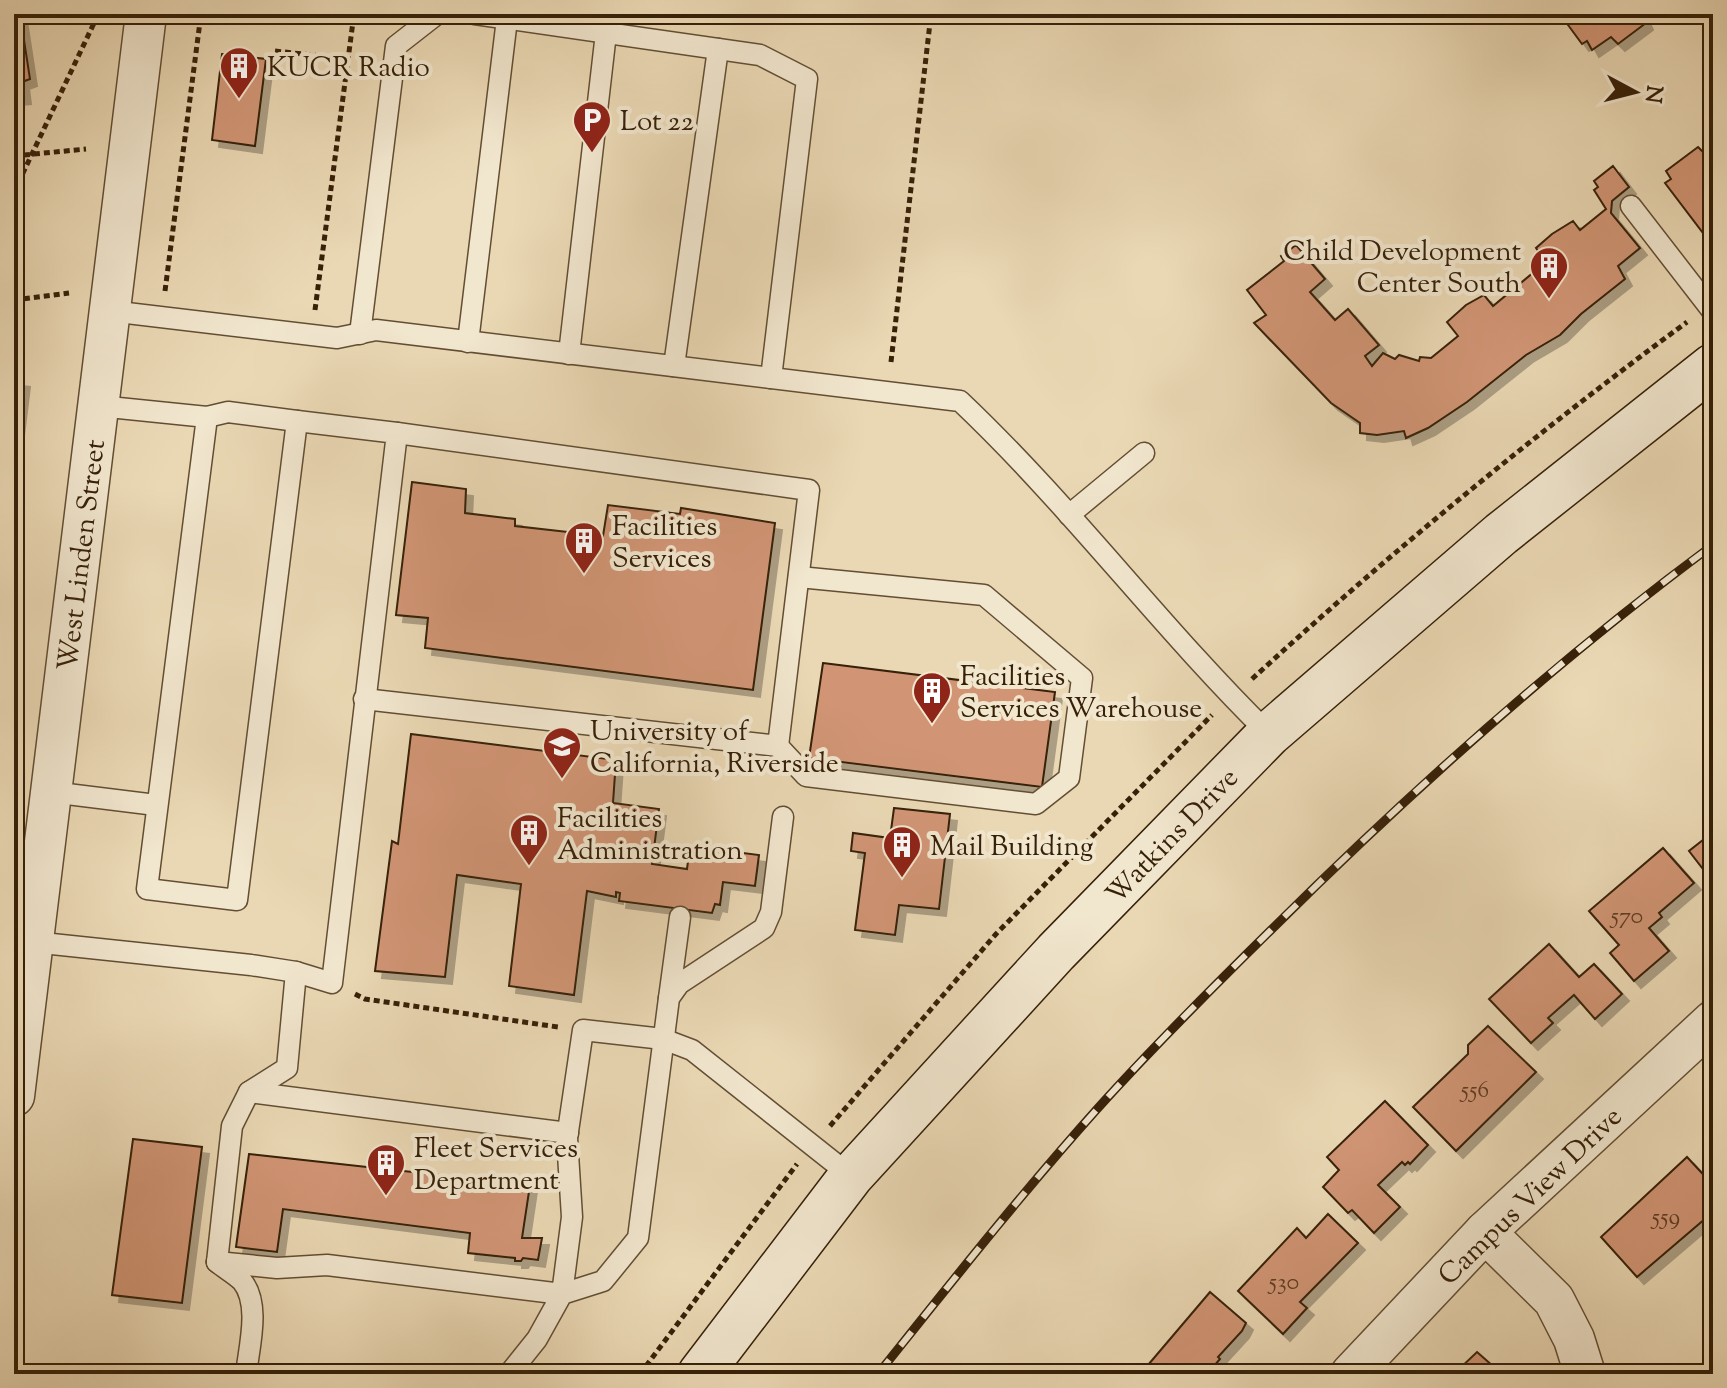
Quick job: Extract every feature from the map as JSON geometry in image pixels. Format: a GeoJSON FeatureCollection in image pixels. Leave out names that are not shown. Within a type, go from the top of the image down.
{"type":"FeatureCollection","features":[{"type":"Feature","properties":{"kind":"main road","name":"Watkins Drive"},"geometry":{"type":"LineString","coordinates":[[700,1374],[851,1176],[1056,952],[1269,734],[1501,534],[1713,366]]}},
{"type":"Feature","properties":{"kind":"street","name":"West Linden Street"},"geometry":{"type":"LineString","coordinates":[[14,1096],[146,14]]}},
{"type":"Feature","properties":{"kind":"street","name":"Campus View Drive"},"geometry":{"type":"LineString","coordinates":[[1351,1374],[1485,1232],[1713,1021]]}},
{"type":"Feature","properties":{"kind":"street"},"geometry":{"type":"LineString","coordinates":[[1485,1232],[1554,1300],[1574,1339],[1585,1374]]}},
{"type":"Feature","properties":{"kind":"lane"},"geometry":{"type":"LineString","coordinates":[[360,334],[396,46],[437,14]]}},
{"type":"Feature","properties":{"kind":"lane"},"geometry":{"type":"LineString","coordinates":[[475,14],[760,55],[807,79],[771,378]]}},
{"type":"Feature","properties":{"kind":"lane"},"geometry":{"type":"LineString","coordinates":[[468,342],[507,19]]}},
{"type":"Feature","properties":{"kind":"lane"},"geometry":{"type":"LineString","coordinates":[[569,354],[606,33]]}},
{"type":"Feature","properties":{"kind":"lane"},"geometry":{"type":"LineString","coordinates":[[674,366],[718,49]]}},
{"type":"Feature","properties":{"kind":"lane"},"geometry":{"type":"LineString","coordinates":[[1631,206],[1713,312]]}},
{"type":"Feature","properties":{"kind":"lane"},"geometry":{"type":"LineString","coordinates":[[110,311],[337,338],[376,330],[960,401],[1008,446],[1218,683],[1269,734]]}},
{"type":"Feature","properties":{"kind":"lane"},"geometry":{"type":"LineString","coordinates":[[99,406],[207,417],[228,412],[809,490],[778,746]]}},
{"type":"Feature","properties":{"kind":"lane"},"geometry":{"type":"LineString","coordinates":[[207,417],[147,889],[237,900],[297,421]]}},
{"type":"Feature","properties":{"kind":"lane"},"geometry":{"type":"LineString","coordinates":[[33,942],[296,972],[332,983],[397,433]]}},
{"type":"Feature","properties":{"kind":"lane"},"geometry":{"type":"LineString","coordinates":[[1069,515],[1144,453]]}},
{"type":"Feature","properties":{"kind":"lane"},"geometry":{"type":"LineString","coordinates":[[364,699],[778,746],[806,776],[1036,804],[1069,778],[1082,678],[984,595],[799,577]]}},
{"type":"Feature","properties":{"kind":"lane"},"geometry":{"type":"LineString","coordinates":[[51,792],[156,805]]}},
{"type":"Feature","properties":{"kind":"lane"},"geometry":{"type":"LineString","coordinates":[[669,998],[679,984],[764,928],[771,912],[783,817]]}},
{"type":"Feature","properties":{"kind":"lane"},"geometry":{"type":"LineString","coordinates":[[217,1262],[277,1268],[327,1265],[562,1294],[603,1281],[638,1238],[680,917]]}},
{"type":"Feature","properties":{"kind":"lane"},"geometry":{"type":"LineString","coordinates":[[217,1262],[232,1126],[249,1092],[287,1068],[296,972]]}},
{"type":"Feature","properties":{"kind":"lane"},"geometry":{"type":"LineString","coordinates":[[509,1374],[537,1339],[562,1294],[572,1217],[568,1133],[583,1030],[663,1039],[692,1050],[851,1176]]}},
{"type":"Feature","properties":{"kind":"lane"},"geometry":{"type":"LineString","coordinates":[[249,1092],[568,1133]]}},
{"type":"Feature","properties":{"kind":"lane"},"geometry":{"type":"LineString","coordinates":[[217,1262],[242,1282],[250,1301],[251,1330],[246,1374]]}},
{"type":"Feature","properties":{"kind":"path"},"geometry":{"type":"LineString","coordinates":[[14,192],[95,21],[102,14]]}},
{"type":"Feature","properties":{"kind":"path"},"geometry":{"type":"LineString","coordinates":[[159,317],[165,292],[201,14]]}},
{"type":"Feature","properties":{"kind":"path"},"geometry":{"type":"LineString","coordinates":[[312,335],[354,14]]}},
{"type":"Feature","properties":{"kind":"path"},"geometry":{"type":"LineString","coordinates":[[891,362],[931,14]]}},
{"type":"Feature","properties":{"kind":"path"},"geometry":{"type":"LineString","coordinates":[[275,51],[348,59]]}},
{"type":"Feature","properties":{"kind":"path"},"geometry":{"type":"LineString","coordinates":[[14,156],[86,149]]}},
{"type":"Feature","properties":{"kind":"path"},"geometry":{"type":"LineString","coordinates":[[14,300],[69,293]]}},
{"type":"Feature","properties":{"kind":"path"},"geometry":{"type":"LineString","coordinates":[[1262,670],[1473,488],[1692,319]]}},
{"type":"Feature","properties":{"kind":"path"},"geometry":{"type":"LineString","coordinates":[[835,1120],[996,934],[1208,719]]}},
{"type":"Feature","properties":{"kind":"path"},"geometry":{"type":"LineString","coordinates":[[332,983],[365,999],[583,1030]]}},
{"type":"Feature","properties":{"kind":"path"},"geometry":{"type":"LineString","coordinates":[[640,1374],[788,1175]]}},
{"type":"Feature","properties":{"kind":"building"},"geometry":{"type":"Polygon","coordinates":[[[14,14],[20,14],[30,79],[22,82],[24,97],[14,98],[14,14]]]}},
{"type":"Feature","properties":{"kind":"building"},"geometry":{"type":"Polygon","coordinates":[[[1560,14],[1642,14],[1646,23],[1618,44],[1611,37],[1592,50],[1587,41],[1582,44],[1560,14]]]}},
{"type":"Feature","properties":{"kind":"building","name":"KUCR Radio"},"geometry":{"type":"Polygon","coordinates":[[[222,54],[266,59],[255,146],[212,140],[222,54]]]}},
{"type":"Feature","properties":{"kind":"building"},"geometry":{"type":"Polygon","coordinates":[[[1698,147],[1704,153],[1713,148],[1713,225],[1703,233],[1665,183],[1671,179],[1666,171],[1698,147]]]}},
{"type":"Feature","properties":{"kind":"building","name":"Child Development Center South"},"geometry":{"type":"Polygon","coordinates":[[[1613,166],[1629,187],[1612,201],[1611,213],[1640,248],[1618,266],[1625,279],[1560,335],[1526,355],[1467,402],[1428,428],[1406,438],[1404,431],[1377,435],[1360,433],[1360,423],[1331,403],[1254,323],[1266,315],[1247,290],[1284,261],[1281,256],[1296,245],[1325,279],[1310,292],[1335,320],[1348,309],[1379,345],[1365,356],[1372,366],[1383,353],[1395,359],[1399,355],[1419,361],[1420,357],[1431,358],[1458,336],[1447,322],[1466,305],[1484,295],[1493,306],[1546,262],[1536,248],[1552,234],[1573,221],[1580,230],[1606,209],[1594,190],[1598,187],[1594,181],[1613,166]]]}},
{"type":"Feature","properties":{"kind":"building"},"geometry":{"type":"Polygon","coordinates":[[[14,379],[23,380],[14,453],[14,379]]]}},
{"type":"Feature","properties":{"kind":"building","name":"Facilities Services"},"geometry":{"type":"Polygon","coordinates":[[[412,482],[466,489],[465,513],[515,519],[515,526],[603,536],[608,505],[680,514],[681,508],[775,523],[753,690],[425,648],[428,618],[396,615],[412,482]]]}},
{"type":"Feature","properties":{"kind":"building","name":"Facilities Services Warehouse"},"geometry":{"type":"Polygon","coordinates":[[[823,663],[1055,692],[1042,787],[809,758],[823,663]]]}},
{"type":"Feature","properties":{"kind":"building","name":"Facilities Administration"},"geometry":{"type":"Polygon","coordinates":[[[411,734],[616,760],[613,803],[659,809],[652,864],[687,869],[690,846],[759,855],[755,886],[723,882],[720,905],[715,904],[712,913],[619,901],[620,893],[616,892],[616,897],[587,891],[574,995],[509,986],[521,884],[457,875],[445,977],[375,971],[392,841],[398,844],[411,734]]]}},
{"type":"Feature","properties":{"kind":"building","name":"Mail Building"},"geometry":{"type":"Polygon","coordinates":[[[894,808],[950,814],[939,909],[899,905],[895,935],[855,930],[865,853],[851,851],[853,833],[890,838],[894,808]]]}},
{"type":"Feature","properties":{"kind":"building"},"geometry":{"type":"Polygon","coordinates":[[[1713,832],[1713,882],[1689,851],[1713,832]]]}},
{"type":"Feature","properties":{"kind":"building"},"geometry":{"type":"Polygon","coordinates":[[[1663,848],[1694,883],[1659,913],[1662,917],[1649,928],[1669,951],[1634,981],[1610,953],[1619,945],[1589,911],[1663,848]]]}},
{"type":"Feature","properties":{"kind":"building"},"geometry":{"type":"Polygon","coordinates":[[[1549,944],[1579,977],[1594,964],[1622,994],[1595,1019],[1574,995],[1548,1018],[1553,1023],[1531,1043],[1489,999],[1549,944]]]}},
{"type":"Feature","properties":{"kind":"building"},"geometry":{"type":"Polygon","coordinates":[[[1488,1026],[1536,1072],[1456,1151],[1413,1107],[1468,1054],[1468,1045],[1488,1026]]]}},
{"type":"Feature","properties":{"kind":"building"},"geometry":{"type":"Polygon","coordinates":[[[1385,1101],[1428,1145],[1410,1164],[1402,1162],[1378,1185],[1400,1207],[1374,1233],[1352,1210],[1348,1213],[1323,1187],[1339,1170],[1327,1157],[1385,1101]]]}},
{"type":"Feature","properties":{"kind":"building"},"geometry":{"type":"Polygon","coordinates":[[[133,1139],[202,1147],[182,1303],[112,1295],[133,1139]]]}},
{"type":"Feature","properties":{"kind":"building","name":"Fleet Services Department"},"geometry":{"type":"Polygon","coordinates":[[[249,1154],[530,1185],[522,1238],[542,1238],[538,1260],[523,1258],[515,1261],[515,1258],[468,1253],[470,1233],[283,1209],[277,1252],[236,1247],[249,1154]]]}},
{"type":"Feature","properties":{"kind":"building"},"geometry":{"type":"Polygon","coordinates":[[[1687,1157],[1713,1185],[1713,1212],[1637,1277],[1601,1237],[1687,1157]]]}},
{"type":"Feature","properties":{"kind":"building"},"geometry":{"type":"Polygon","coordinates":[[[1328,1214],[1358,1243],[1300,1302],[1307,1308],[1283,1334],[1238,1291],[1297,1228],[1306,1238],[1328,1214]]]}},
{"type":"Feature","properties":{"kind":"building"},"geometry":{"type":"Polygon","coordinates":[[[1210,1292],[1246,1323],[1242,1331],[1218,1357],[1220,1359],[1210,1374],[1158,1374],[1148,1365],[1210,1292]]]}},
{"type":"Feature","properties":{"kind":"building"},"geometry":{"type":"Polygon","coordinates":[[[1477,1352],[1502,1374],[1460,1374],[1457,1371],[1477,1352]]]}},
{"type":"Feature","properties":{"kind":"railway"},"geometry":{"type":"LineString","coordinates":[[878,1374],[1069,1140],[1227,974],[1323,879],[1485,729],[1597,635],[1713,545]]}},
{"type":"Feature","properties":{"kind":"place","name":"KUCR Radio"},"geometry":{"type":"Point","coordinates":[239,100]}},
{"type":"Feature","properties":{"kind":"place","name":"Lot 22"},"geometry":{"type":"Point","coordinates":[592,154]}},
{"type":"Feature","properties":{"kind":"place","name":"Child Development Center South"},"geometry":{"type":"Point","coordinates":[1549,300]}},
{"type":"Feature","properties":{"kind":"place","name":"Facilities Services"},"geometry":{"type":"Point","coordinates":[584,575]}},
{"type":"Feature","properties":{"kind":"place","name":"Facilities Services Warehouse"},"geometry":{"type":"Point","coordinates":[932,725]}},
{"type":"Feature","properties":{"kind":"place","name":"University of California, Riverside"},"geometry":{"type":"Point","coordinates":[562,780]}},
{"type":"Feature","properties":{"kind":"place","name":"Facilities Administration"},"geometry":{"type":"Point","coordinates":[529,867]}},
{"type":"Feature","properties":{"kind":"place","name":"Mail Building"},"geometry":{"type":"Point","coordinates":[902,879]}},
{"type":"Feature","properties":{"kind":"place","name":"Fleet Services Department"},"geometry":{"type":"Point","coordinates":[386,1197]}}]}
